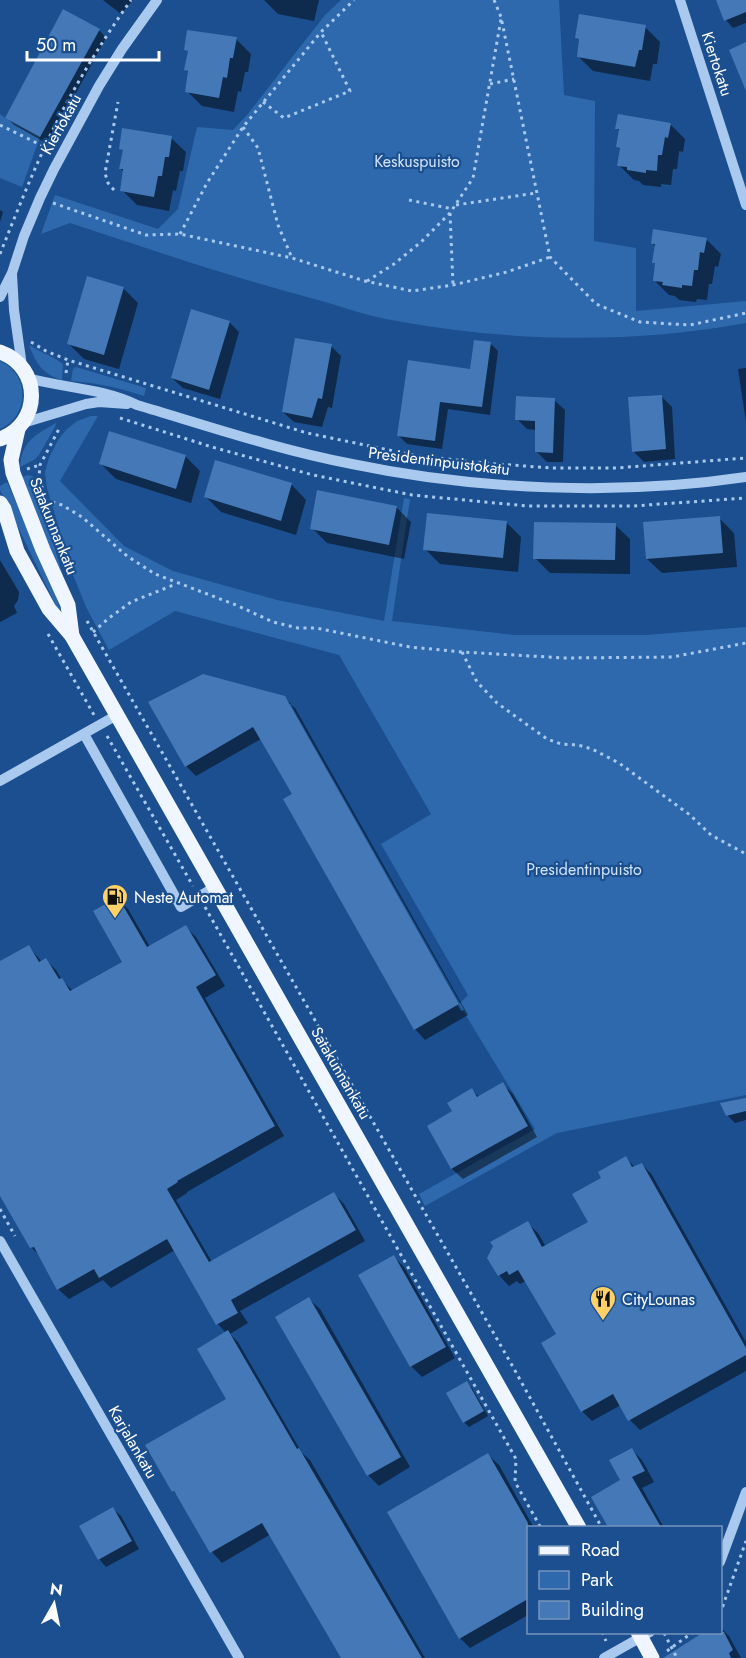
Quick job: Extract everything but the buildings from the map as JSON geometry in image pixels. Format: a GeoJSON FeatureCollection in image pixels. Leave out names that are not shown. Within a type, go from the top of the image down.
{"type":"FeatureCollection","features":[{"type":"Feature","properties":{"kind":"main road"},"geometry":{"type":"LineString","coordinates":[[0,352],[9,355],[25,372]]}},
{"type":"Feature","properties":{"kind":"main road","name":"Satakunnankatu"},"geometry":{"type":"LineString","coordinates":[[25,372],[31,385],[32,402],[27,417],[20,426],[11,460],[13,473],[43,550],[68,605],[72,636]]}},
{"type":"Feature","properties":{"kind":"main road"},"geometry":{"type":"LineString","coordinates":[[0,439],[8,436],[20,426]]}},
{"type":"Feature","properties":{"kind":"main road","name":"Satakunnankatu"},"geometry":{"type":"LineString","coordinates":[[0,503],[17,551],[49,609],[72,636],[578,1526]]}},
{"type":"Feature","properties":{"kind":"main road"},"geometry":{"type":"LineString","coordinates":[[0,528],[17,551]]}},
{"type":"Feature","properties":{"kind":"main road"},"geometry":{"type":"LineString","coordinates":[[643,1634],[658,1655]]}},
{"type":"Feature","properties":{"kind":"street","name":"Kiertokatu"},"geometry":{"type":"LineString","coordinates":[[0,297],[12,273],[40,198],[62,155],[116,58],[157,0]]}},
{"type":"Feature","properties":{"kind":"street","name":"Kiertokatu"},"geometry":{"type":"LineString","coordinates":[[680,0],[746,205]]}},
{"type":"Feature","properties":{"kind":"street","name":"Kiertokatu"},"geometry":{"type":"LineString","coordinates":[[12,273],[14,310],[25,372]]}},
{"type":"Feature","properties":{"kind":"street","name":"Presidentinpuistokatu"},"geometry":{"type":"LineString","coordinates":[[25,372],[48,384],[102,392],[137,405],[272,445],[352,464],[427,476],[525,486],[598,487],[668,485],[746,477]]}},
{"type":"Feature","properties":{"kind":"street","name":"Presidentinpuistokatu"},"geometry":{"type":"LineString","coordinates":[[20,426],[86,404],[99,402],[137,405]]}},
{"type":"Feature","properties":{"kind":"street"},"geometry":{"type":"LineString","coordinates":[[0,781],[117,715]]}},
{"type":"Feature","properties":{"kind":"street"},"geometry":{"type":"LineString","coordinates":[[84,734],[181,907],[216,887]]}},
{"type":"Feature","properties":{"kind":"street","name":"Karjalankatu"},"geometry":{"type":"LineString","coordinates":[[0,1241],[239,1658]]}},
{"type":"Feature","properties":{"kind":"street"},"geometry":{"type":"LineString","coordinates":[[722,1557],[746,1492]]}},
{"type":"Feature","properties":{"kind":"street"},"geometry":{"type":"LineString","coordinates":[[604,1658],[643,1634]]}},
{"type":"Feature","properties":{"kind":"path"},"geometry":{"type":"LineString","coordinates":[[0,254],[64,107],[95,52],[131,0]]}},
{"type":"Feature","properties":{"kind":"path"},"geometry":{"type":"LineString","coordinates":[[180,234],[207,183],[243,127],[321,32],[354,0]]}},
{"type":"Feature","properties":{"kind":"path"},"geometry":{"type":"LineString","coordinates":[[494,0],[501,17],[550,257],[596,304],[640,322],[690,325],[746,313]]}},
{"type":"Feature","properties":{"kind":"path"},"geometry":{"type":"LineString","coordinates":[[365,282],[394,264],[422,242],[453,209],[473,178],[501,17]]}},
{"type":"Feature","properties":{"kind":"path"},"geometry":{"type":"LineString","coordinates":[[264,102],[284,118],[350,90],[321,32]]}},
{"type":"Feature","properties":{"kind":"path"},"geometry":{"type":"LineString","coordinates":[[490,84],[514,79]]}},
{"type":"Feature","properties":{"kind":"path"},"geometry":{"type":"LineString","coordinates":[[114,190],[108,183],[105,173],[118,102]]}},
{"type":"Feature","properties":{"kind":"path"},"geometry":{"type":"LineString","coordinates":[[0,125],[62,155]]}},
{"type":"Feature","properties":{"kind":"path"},"geometry":{"type":"LineString","coordinates":[[243,127],[258,148],[278,225],[292,258]]}},
{"type":"Feature","properties":{"kind":"path"},"geometry":{"type":"LineString","coordinates":[[409,200],[453,209],[536,193]]}},
{"type":"Feature","properties":{"kind":"path"},"geometry":{"type":"LineString","coordinates":[[40,198],[146,235],[180,234],[292,258],[365,282],[412,291],[453,285],[507,272],[550,257]]}},
{"type":"Feature","properties":{"kind":"path"},"geometry":{"type":"LineString","coordinates":[[453,209],[453,285]]}},
{"type":"Feature","properties":{"kind":"path"},"geometry":{"type":"LineString","coordinates":[[18,334],[46,351],[68,360],[188,397],[307,433],[418,456],[553,468],[616,468],[746,458]]}},
{"type":"Feature","properties":{"kind":"path"},"geometry":{"type":"LineString","coordinates":[[40,465],[39,477],[55,533]]}},
{"type":"Feature","properties":{"kind":"path"},"geometry":{"type":"LineString","coordinates":[[45,500],[62,505],[82,517],[127,556],[155,574],[236,605],[273,622],[298,628],[316,628],[410,647],[565,658],[672,657],[746,643]]}},
{"type":"Feature","properties":{"kind":"path"},"geometry":{"type":"LineString","coordinates":[[93,632],[131,602],[178,583]]}},
{"type":"Feature","properties":{"kind":"path"},"geometry":{"type":"LineString","coordinates":[[85,617],[601,1526]]}},
{"type":"Feature","properties":{"kind":"path"},"geometry":{"type":"LineString","coordinates":[[45,630],[199,896],[516,1459],[514,1482],[540,1526]]}},
{"type":"Feature","properties":{"kind":"path"},"geometry":{"type":"LineString","coordinates":[[462,652],[477,682],[497,703],[547,739],[561,744],[592,749],[619,763],[690,815],[711,835],[746,854]]}},
{"type":"Feature","properties":{"kind":"path"},"geometry":{"type":"LineString","coordinates":[[722,1608],[746,1541]]}},
{"type":"Feature","properties":{"kind":"path"},"geometry":{"type":"LineString","coordinates":[[665,1634],[677,1658]]}},
{"type":"Feature","properties":{"kind":"path"},"geometry":{"type":"LineString","coordinates":[[658,1655],[690,1634]]}},
{"type":"Feature","properties":{"kind":"green space","name":"Keskuspuisto"},"geometry":{"type":"Polygon","coordinates":[[[341,0],[559,0],[564,95],[595,101],[594,241],[636,248],[636,311],[746,301],[746,323],[659,334],[571,338],[440,328],[367,314],[224,273],[70,223],[41,234],[55,195],[158,229],[178,209],[197,127],[233,130],[325,15],[341,0]]]}},
{"type":"Feature","properties":{"kind":"green space"},"geometry":{"type":"Polygon","coordinates":[[[0,114],[40,137],[22,187],[0,178],[0,114]]]}},
{"type":"Feature","properties":{"kind":"green space"},"geometry":{"type":"Polygon","coordinates":[[[29,345],[63,364],[62,380],[50,375],[41,367],[34,358],[29,345]]]}},
{"type":"Feature","properties":{"kind":"green space"},"geometry":{"type":"Polygon","coordinates":[[[0,361],[17,375],[22,395],[17,415],[0,429],[0,361]]]}},
{"type":"Feature","properties":{"kind":"green space"},"geometry":{"type":"Polygon","coordinates":[[[76,367],[146,388],[144,396],[108,386],[71,381],[73,369],[76,367]]]}},
{"type":"Feature","properties":{"kind":"green space","name":"Presidentinpuisto"},"geometry":{"type":"Polygon","coordinates":[[[98,416],[60,481],[124,546],[173,571],[277,600],[384,621],[404,498],[410,499],[392,621],[515,635],[646,635],[746,627],[746,1095],[557,1133],[425,1206],[419,1194],[535,1129],[459,1004],[468,995],[381,844],[431,814],[339,655],[175,611],[109,650],[86,607],[72,572],[47,488],[45,472],[58,440],[66,430],[77,421],[98,416]]]}},
{"type":"Feature","properties":{"kind":"green space"},"geometry":{"type":"Polygon","coordinates":[[[56,423],[39,455],[20,467],[21,458],[31,440],[56,423]]]}},
{"type":"Feature","properties":{"kind":"green space"},"geometry":{"type":"Polygon","coordinates":[[[27,475],[35,479],[62,578],[22,477],[27,475]]]}},
{"type":"Feature","properties":{"kind":"green space"},"geometry":{"type":"Polygon","coordinates":[[[7,482],[51,580],[61,612],[0,490],[0,486],[7,482]]]}},
{"type":"Feature","properties":{"kind":"place","name":"Neste Automat"},"geometry":{"type":"Point","coordinates":[115,920]}},
{"type":"Feature","properties":{"kind":"place","name":"CityLounas"},"geometry":{"type":"Point","coordinates":[603,1322]}}]}
